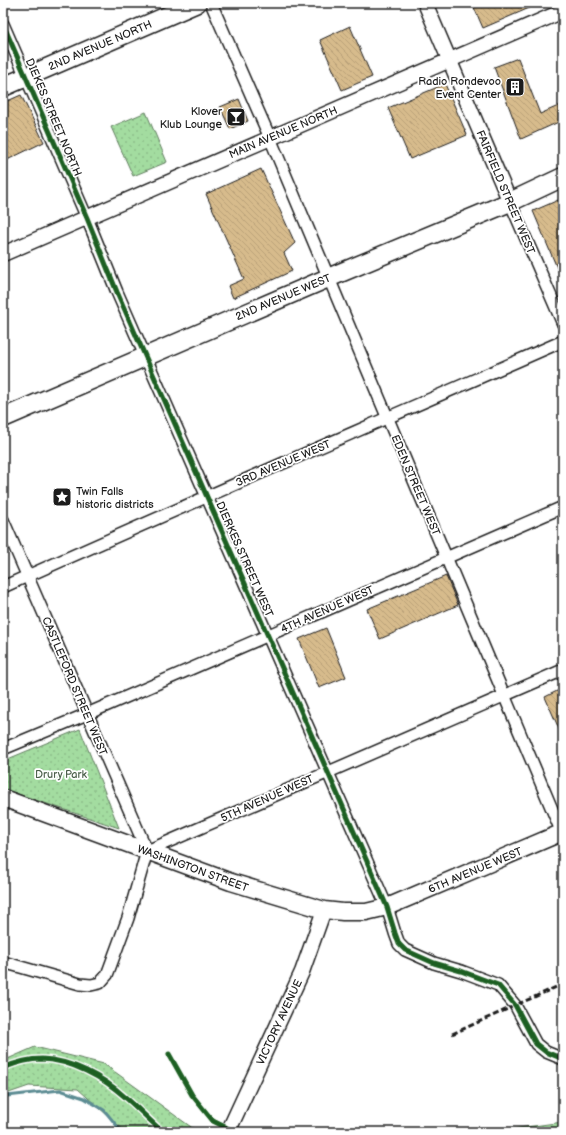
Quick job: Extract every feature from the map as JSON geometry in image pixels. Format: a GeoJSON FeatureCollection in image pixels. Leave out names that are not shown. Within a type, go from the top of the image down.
{"type":"FeatureCollection","features":[{"type":"Feature","properties":{"kind":"main road","name":"2ND AVENUE NORTH"},"geometry":{"type":"LineString","coordinates":[[3,87],[197,3]]}},
{"type":"Feature","properties":{"kind":"main road","name":"2ND AVENUE WEST"},"geometry":{"type":"LineString","coordinates":[[3,418],[563,178]]}},
{"type":"Feature","properties":{"kind":"main road","name":"WASHINGTON STREET"},"geometry":{"type":"LineString","coordinates":[[3,798],[231,882],[324,910],[366,912],[387,907]]}},
{"type":"Feature","properties":{"kind":"main road","name":"6TH AVENUE WEST"},"geometry":{"type":"LineString","coordinates":[[387,907],[563,833]]}},
{"type":"Feature","properties":{"kind":"street","name":"EDEN STREET WEST"},"geometry":{"type":"LineString","coordinates":[[211,3],[270,138],[563,833]]}},
{"type":"Feature","properties":{"kind":"street","name":"FAIRFIELD STREET WEST"},"geometry":{"type":"LineString","coordinates":[[425,3],[563,324]]}},
{"type":"Feature","properties":{"kind":"street","name":"MAIN AVENUE NORTH"},"geometry":{"type":"LineString","coordinates":[[3,254],[563,11]]}},
{"type":"Feature","properties":{"kind":"street","name":"DIEKES STREET NORTH"},"geometry":{"type":"LineString","coordinates":[[3,24],[87,218]]}},
{"type":"Feature","properties":{"kind":"street","name":"DIERKES STREET WEST"},"geometry":{"type":"LineString","coordinates":[[87,218],[146,357],[387,907],[394,933],[399,944],[405,950],[434,963],[461,971],[498,985],[514,1005],[536,1044],[546,1052],[563,1059]]}},
{"type":"Feature","properties":{"kind":"street","name":"3RD AVENUE WEST"},"geometry":{"type":"LineString","coordinates":[[3,586],[563,341]]}},
{"type":"Feature","properties":{"kind":"street","name":"4TH AVENUE WEST"},"geometry":{"type":"LineString","coordinates":[[3,748],[87,714],[563,507]]}},
{"type":"Feature","properties":{"kind":"street","name":"CASTLEFORD STREET WEST"},"geometry":{"type":"LineString","coordinates":[[3,520],[147,851]]}},
{"type":"Feature","properties":{"kind":"street","name":"5TH AVENUE WEST"},"geometry":{"type":"LineString","coordinates":[[147,851],[563,670]]}},
{"type":"Feature","properties":{"kind":"street"},"geometry":{"type":"LineString","coordinates":[[3,962],[80,984],[92,985],[100,983],[107,975],[128,918],[147,851]]}},
{"type":"Feature","properties":{"kind":"street","name":"VICTORY AVENUE"},"geometry":{"type":"LineString","coordinates":[[228,1132],[240,1103],[302,972],[324,910]]}},
{"type":"Feature","properties":{"kind":"green space"},"geometry":{"type":"Polygon","coordinates":[[[146,112],[167,162],[133,176],[111,127],[146,112]]]}},
{"type":"Feature","properties":{"kind":"green space","name":"Drury Park"},"geometry":{"type":"Polygon","coordinates":[[[80,729],[119,828],[3,789],[3,761],[80,729]]]}},
{"type":"Feature","properties":{"kind":"green space"},"geometry":{"type":"Polygon","coordinates":[[[35,1047],[104,1064],[198,1132],[126,1132],[78,1089],[29,1086],[3,1095],[3,1061],[35,1047]]]}},
{"type":"Feature","properties":{"kind":"green space"},"geometry":{"type":"Polygon","coordinates":[[[563,1122],[563,1132],[489,1132],[563,1122]]]}},
{"type":"Feature","properties":{"kind":"building"},"geometry":{"type":"Polygon","coordinates":[[[472,3],[541,3],[483,28],[472,3]]]}},
{"type":"Feature","properties":{"kind":"building"},"geometry":{"type":"Polygon","coordinates":[[[350,26],[372,77],[342,90],[320,40],[350,26]]]}},
{"type":"Feature","properties":{"kind":"building"},"geometry":{"type":"Polygon","coordinates":[[[518,58],[540,114],[563,104],[563,120],[521,139],[494,67],[518,58]]]}},
{"type":"Feature","properties":{"kind":"building"},"geometry":{"type":"Polygon","coordinates":[[[445,84],[467,135],[410,159],[388,108],[445,84]]]}},
{"type":"Feature","properties":{"kind":"building"},"geometry":{"type":"Polygon","coordinates":[[[21,95],[44,142],[3,162],[3,103],[21,95]]]}},
{"type":"Feature","properties":{"kind":"building"},"geometry":{"type":"Polygon","coordinates":[[[239,99],[248,121],[230,129],[220,107],[239,99]]]}},
{"type":"Feature","properties":{"kind":"building"},"geometry":{"type":"Polygon","coordinates":[[[261,169],[295,243],[284,253],[292,271],[233,298],[228,286],[244,279],[206,194],[261,169]]]}},
{"type":"Feature","properties":{"kind":"building"},"geometry":{"type":"Polygon","coordinates":[[[563,198],[563,282],[533,211],[563,198]]]}},
{"type":"Feature","properties":{"kind":"building"},"geometry":{"type":"Polygon","coordinates":[[[446,576],[458,605],[380,639],[367,609],[446,576]]]}},
{"type":"Feature","properties":{"kind":"building"},"geometry":{"type":"Polygon","coordinates":[[[326,628],[346,677],[319,688],[299,639],[326,628]]]}},
{"type":"Feature","properties":{"kind":"building"},"geometry":{"type":"Polygon","coordinates":[[[563,688],[563,738],[545,697],[563,688]]]}},
{"type":"Feature","properties":{"kind":"waterway"},"geometry":{"type":"LineString","coordinates":[[3,1098],[7,1096],[60,1090],[84,1098],[104,1110],[122,1132]]}},
{"type":"Feature","properties":{"kind":"railway"},"geometry":{"type":"LineString","coordinates":[[452,1034],[563,984]]}},
{"type":"Feature","properties":{"kind":"cycle path"},"geometry":{"type":"LineString","coordinates":[[3,24],[87,218],[117,292],[387,907],[399,944],[405,950],[434,963],[461,971],[498,985],[515,1005],[536,1044],[546,1052],[563,1059]]}},
{"type":"Feature","properties":{"kind":"cycle path"},"geometry":{"type":"LineString","coordinates":[[169,1054],[192,1095],[213,1121],[235,1132]]}},
{"type":"Feature","properties":{"kind":"cycle path"},"geometry":{"type":"LineString","coordinates":[[3,1068],[12,1064],[42,1059],[53,1060],[75,1066],[97,1076],[107,1083],[130,1101],[163,1132]]}},
{"type":"Feature","properties":{"kind":"place","name":"Radio Rondevoo Event Center"},"geometry":{"type":"Point","coordinates":[515,87]}},
{"type":"Feature","properties":{"kind":"place","name":"Klover Klub Lounge"},"geometry":{"type":"Point","coordinates":[236,117]}},
{"type":"Feature","properties":{"kind":"place","name":"Twin Falls historic districts"},"geometry":{"type":"Point","coordinates":[62,497]}}]}
